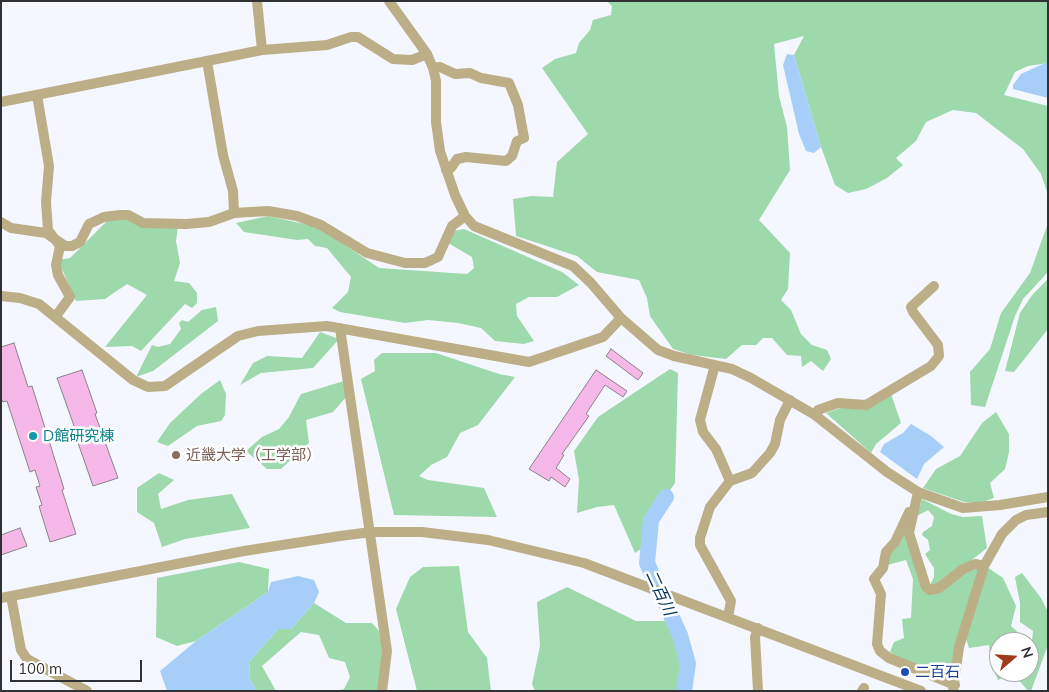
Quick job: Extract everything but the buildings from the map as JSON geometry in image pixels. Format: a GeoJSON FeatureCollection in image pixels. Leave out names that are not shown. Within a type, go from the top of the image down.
{"type":"FeatureCollection","features":[{"type":"Feature","properties":{"kind":"street"},"geometry":{"type":"LineString","coordinates":[[257,1],[262,50]]}},
{"type":"Feature","properties":{"kind":"street"},"geometry":{"type":"LineString","coordinates":[[389,1],[427,54],[433,68],[436,81],[436,122],[440,151],[465,216],[474,226],[573,266],[591,283],[620,318],[658,350],[674,356],[732,369],[790,400],[815,415],[887,472],[918,492],[963,508],[1000,505],[1048,497]]}},
{"type":"Feature","properties":{"kind":"street"},"geometry":{"type":"LineString","coordinates":[[1,102],[262,50],[327,45],[351,37],[358,37],[393,59],[412,60],[427,54]]}},
{"type":"Feature","properties":{"kind":"street"},"geometry":{"type":"LineString","coordinates":[[207,61],[223,155],[233,191],[234,214]]}},
{"type":"Feature","properties":{"kind":"street"},"geometry":{"type":"LineString","coordinates":[[433,68],[440,67],[455,74],[470,74],[509,83],[518,106],[524,138],[517,141],[512,156],[506,161],[466,157],[458,159],[451,168],[446,170]]}},
{"type":"Feature","properties":{"kind":"street"},"geometry":{"type":"LineString","coordinates":[[37,95],[49,166],[46,202],[48,230],[60,246],[56,265],[58,275],[70,298],[56,316]]}},
{"type":"Feature","properties":{"kind":"street"},"geometry":{"type":"LineString","coordinates":[[1,222],[11,228],[52,235],[65,246],[72,246],[80,242],[89,224],[104,217],[128,215],[142,223],[186,224],[209,222],[234,214],[268,210],[297,216],[321,225],[367,254],[405,263],[425,263],[438,257],[452,226],[465,216]]}},
{"type":"Feature","properties":{"kind":"street"},"geometry":{"type":"LineString","coordinates":[[815,415],[818,410],[838,403],[866,405],[931,366],[939,356],[938,346],[913,312],[911,306],[934,286]]}},
{"type":"Feature","properties":{"kind":"street"},"geometry":{"type":"LineString","coordinates":[[1,296],[27,300],[56,316],[133,380],[148,387],[164,386],[238,336],[249,333],[327,326],[529,362],[603,337],[620,318]]}},
{"type":"Feature","properties":{"kind":"street"},"geometry":{"type":"LineString","coordinates":[[340,328],[387,651],[382,691]]}},
{"type":"Feature","properties":{"kind":"street"},"geometry":{"type":"LineString","coordinates":[[715,365],[700,420],[703,432],[716,449],[730,481]]}},
{"type":"Feature","properties":{"kind":"street"},"geometry":{"type":"LineString","coordinates":[[728,617],[731,601],[700,545],[700,538],[710,507],[730,481],[752,473],[770,453],[775,444],[780,420],[790,400]]}},
{"type":"Feature","properties":{"kind":"street"},"geometry":{"type":"LineString","coordinates":[[918,492],[909,533],[926,587],[930,590],[939,588],[963,570],[975,564],[984,566]]}},
{"type":"Feature","properties":{"kind":"street"},"geometry":{"type":"LineString","coordinates":[[915,506],[911,508],[895,542],[886,552],[883,568],[874,579],[881,594],[877,644],[880,651],[889,658],[954,688],[959,648],[984,566],[1002,534],[1016,520],[1026,515],[1048,512]]}},
{"type":"Feature","properties":{"kind":"street"},"geometry":{"type":"LineString","coordinates":[[87,691],[27,659],[22,650],[6,597],[244,551],[371,532],[422,532],[488,540],[584,563],[922,691]]}},
{"type":"Feature","properties":{"kind":"street"},"geometry":{"type":"LineString","coordinates":[[758,628],[755,638],[758,691]]}},
{"type":"Feature","properties":{"kind":"green space"},"geometry":{"type":"Polygon","coordinates":[[[607,1],[1048,1],[1048,63],[1028,66],[1015,72],[1004,95],[1048,106],[1048,195],[1041,174],[1023,149],[976,113],[953,110],[926,122],[916,141],[896,158],[903,165],[887,178],[866,189],[848,193],[835,185],[821,147],[794,55],[804,36],[774,44],[779,96],[787,127],[790,170],[759,220],[790,253],[788,289],[781,300],[791,310],[801,334],[812,345],[827,350],[831,359],[823,371],[811,361],[802,367],[801,356],[787,355],[772,338],[763,338],[756,345],[742,345],[726,359],[692,355],[673,349],[650,316],[647,298],[639,280],[597,272],[577,256],[516,236],[513,199],[532,196],[553,197],[557,162],[588,134],[542,68],[555,59],[576,53],[579,43],[590,30],[593,20],[611,15],[612,6],[607,1]]]}},
{"type":"Feature","properties":{"kind":"green space"},"geometry":{"type":"Polygon","coordinates":[[[268,216],[318,227],[379,268],[467,274],[474,268],[472,257],[448,243],[453,231],[464,229],[562,272],[579,285],[557,297],[529,297],[516,304],[517,316],[534,341],[524,344],[495,341],[481,328],[458,323],[428,320],[405,323],[340,312],[332,308],[348,292],[351,277],[327,248],[315,246],[308,239],[297,240],[244,232],[236,223],[268,216]]]}},
{"type":"Feature","properties":{"kind":"green space"},"geometry":{"type":"Polygon","coordinates":[[[111,217],[178,226],[176,241],[180,263],[174,281],[189,283],[197,293],[197,303],[192,308],[185,304],[141,351],[132,346],[105,347],[147,295],[127,284],[105,299],[76,301],[58,260],[70,258],[111,217]]]}},
{"type":"Feature","properties":{"kind":"green space"},"geometry":{"type":"Polygon","coordinates":[[[1048,223],[1048,272],[1023,299],[1015,316],[985,407],[971,405],[970,372],[990,349],[1001,313],[1030,273],[1048,223]]]}},
{"type":"Feature","properties":{"kind":"green space"},"geometry":{"type":"Polygon","coordinates":[[[1048,279],[1048,329],[1014,372],[1005,371],[1020,313],[1033,294],[1048,279]]]}},
{"type":"Feature","properties":{"kind":"green space"},"geometry":{"type":"Polygon","coordinates":[[[216,307],[218,321],[153,371],[136,377],[152,345],[158,347],[170,344],[181,329],[179,323],[182,320],[188,322],[202,310],[216,307]]]}},
{"type":"Feature","properties":{"kind":"green space"},"geometry":{"type":"Polygon","coordinates":[[[320,332],[339,339],[313,368],[261,373],[240,385],[253,363],[267,356],[302,358],[320,332]]]}},
{"type":"Feature","properties":{"kind":"green space"},"geometry":{"type":"Polygon","coordinates":[[[382,353],[436,353],[499,374],[515,377],[478,425],[460,433],[447,457],[431,465],[419,476],[428,480],[484,488],[497,517],[394,515],[361,379],[375,371],[374,360],[382,353]]]}},
{"type":"Feature","properties":{"kind":"green space"},"geometry":{"type":"Polygon","coordinates":[[[670,369],[678,373],[675,483],[649,520],[642,548],[635,553],[614,505],[597,507],[577,513],[579,480],[574,451],[598,417],[670,369]]]}},
{"type":"Feature","properties":{"kind":"green space"},"geometry":{"type":"Polygon","coordinates":[[[220,380],[226,394],[225,415],[221,421],[197,426],[168,446],[157,442],[170,423],[201,394],[220,380]]]}},
{"type":"Feature","properties":{"kind":"green space"},"geometry":{"type":"Polygon","coordinates":[[[344,381],[348,395],[333,412],[306,420],[309,443],[281,469],[267,469],[246,451],[262,437],[279,429],[289,417],[301,394],[344,381]]]}},
{"type":"Feature","properties":{"kind":"green space"},"geometry":{"type":"Polygon","coordinates":[[[890,391],[901,423],[876,444],[871,453],[826,413],[890,391]]]}},
{"type":"Feature","properties":{"kind":"green space"},"geometry":{"type":"Polygon","coordinates":[[[996,412],[1009,434],[1009,452],[1005,469],[990,483],[994,498],[980,503],[964,502],[923,488],[936,469],[960,456],[982,423],[996,412]]]}},
{"type":"Feature","properties":{"kind":"green space"},"geometry":{"type":"Polygon","coordinates":[[[159,473],[174,480],[158,494],[161,509],[188,500],[232,494],[250,528],[185,539],[162,547],[154,523],[137,512],[137,488],[159,473]]]}},
{"type":"Feature","properties":{"kind":"green space"},"geometry":{"type":"Polygon","coordinates":[[[922,499],[951,514],[963,517],[982,516],[987,548],[938,587],[929,587],[934,577],[934,568],[925,554],[930,550],[928,540],[922,535],[923,532],[932,526],[934,517],[928,510],[917,516],[922,499]]]}},
{"type":"Feature","properties":{"kind":"green space"},"geometry":{"type":"Polygon","coordinates":[[[905,526],[925,593],[939,589],[963,572],[982,568],[954,672],[942,676],[902,661],[890,652],[894,642],[904,638],[902,619],[911,618],[913,579],[906,560],[887,565],[888,553],[905,526]]]}},
{"type":"Feature","properties":{"kind":"green space"},"geometry":{"type":"Polygon","coordinates":[[[239,562],[269,569],[268,592],[196,641],[177,646],[156,637],[157,578],[239,562]]]}},
{"type":"Feature","properties":{"kind":"green space"},"geometry":{"type":"Polygon","coordinates":[[[459,566],[468,632],[487,658],[491,691],[417,691],[396,609],[410,577],[423,567],[459,566]]]}},
{"type":"Feature","properties":{"kind":"green space"},"geometry":{"type":"Polygon","coordinates":[[[987,567],[1003,578],[1016,606],[1011,626],[1018,632],[989,632],[989,645],[969,648],[965,636],[987,567]]]}},
{"type":"Feature","properties":{"kind":"green space"},"geometry":{"type":"Polygon","coordinates":[[[1022,573],[1041,598],[1048,612],[1048,645],[1039,669],[1039,632],[1033,632],[1020,622],[1020,603],[1015,577],[1022,573]]]}},
{"type":"Feature","properties":{"kind":"green space"},"geometry":{"type":"Polygon","coordinates":[[[567,587],[636,621],[673,621],[684,653],[685,691],[535,691],[532,684],[540,646],[537,602],[567,587]]]}},
{"type":"Feature","properties":{"kind":"green space"},"geometry":{"type":"Polygon","coordinates":[[[314,603],[346,623],[372,623],[379,631],[383,650],[379,691],[336,691],[344,689],[350,677],[345,662],[329,658],[319,635],[301,632],[262,666],[276,691],[257,691],[250,679],[249,662],[278,629],[291,629],[314,603]]]}},
{"type":"Feature","properties":{"kind":"green space"},"geometry":{"type":"Polygon","coordinates":[[[1020,682],[1034,682],[1031,691],[1028,691],[1020,682]]]}},
{"type":"Feature","properties":{"kind":"water"},"geometry":{"type":"Polygon","coordinates":[[[787,54],[794,55],[821,147],[814,153],[806,151],[799,134],[783,65],[787,54]]]}},
{"type":"Feature","properties":{"kind":"water"},"geometry":{"type":"Polygon","coordinates":[[[1048,63],[1048,98],[1013,89],[1013,85],[1021,74],[1048,63]]]}},
{"type":"Feature","properties":{"kind":"water"},"geometry":{"type":"Polygon","coordinates":[[[911,424],[931,436],[944,447],[924,464],[917,479],[880,452],[884,444],[903,433],[911,424]]]}},
{"type":"Feature","properties":{"kind":"water"},"geometry":{"type":"Polygon","coordinates":[[[298,576],[314,580],[319,592],[314,603],[291,629],[278,629],[249,662],[250,679],[257,691],[167,691],[160,671],[196,641],[268,592],[271,582],[298,576]]]}},
{"type":"Feature","properties":{"kind":"waterway","name":"二百川"},"geometry":{"type":"LineString","coordinates":[[666,497],[651,520],[647,563],[680,635],[688,664],[684,691]]}},
{"type":"Feature","properties":{"kind":"place","name":"D館研究棟"},"geometry":{"type":"Point","coordinates":[33,436]}},
{"type":"Feature","properties":{"kind":"place","name":"近畿大学（工学部）"},"geometry":{"type":"Point","coordinates":[176,455]}},
{"type":"Feature","properties":{"kind":"place","name":"二百石"},"geometry":{"type":"Point","coordinates":[905,672]}}]}
